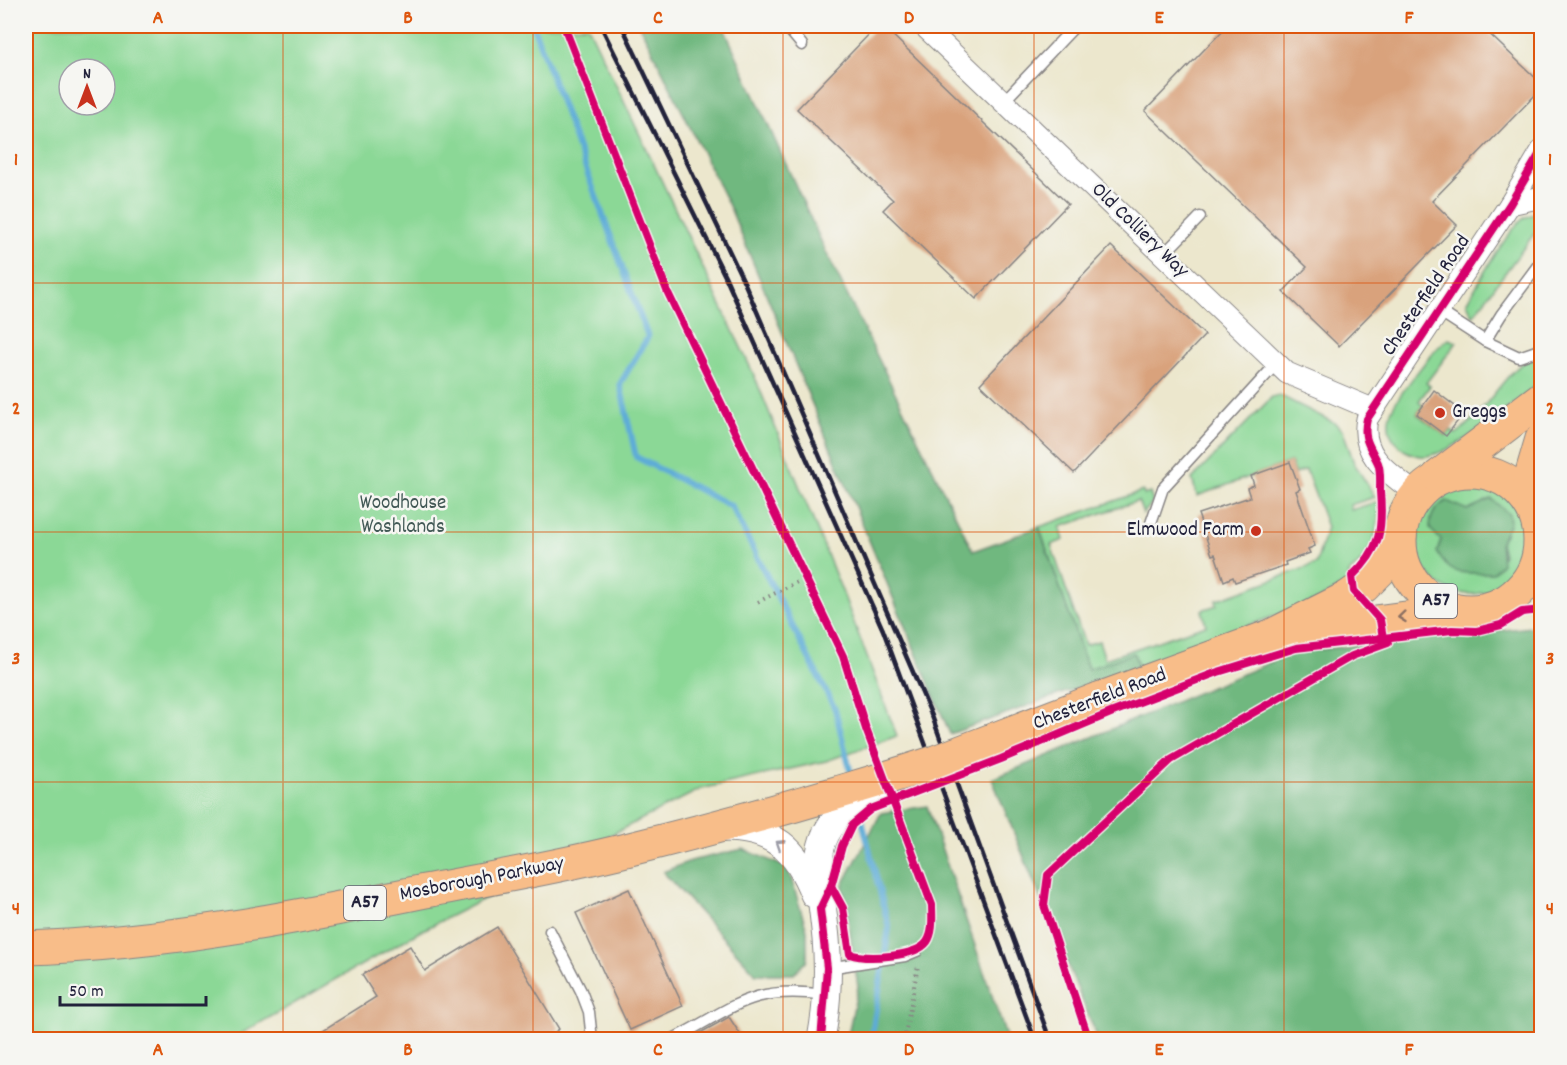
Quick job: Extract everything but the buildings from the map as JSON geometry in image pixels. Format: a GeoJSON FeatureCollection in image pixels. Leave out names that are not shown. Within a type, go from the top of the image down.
{"type":"FeatureCollection","features":[{"type":"Feature","properties":{"kind":"highway","name":"A57"},"geometry":{"type":"LineString","coordinates":[[1542,398],[1423,489],[1406,513],[1400,536],[1401,555],[1410,578],[1428,598],[1460,611],[1485,610],[1498,606],[1518,592],[1533,573],[1539,559],[1540,543],[1530,480],[1542,439]]}},
{"type":"Feature","properties":{"kind":"highway"},"geometry":{"type":"LineString","coordinates":[[1423,489],[1462,472],[1487,473],[1522,490],[1534,509]]}},
{"type":"Feature","properties":{"kind":"highway","name":"Chesterfield Road"},"geometry":{"type":"LineString","coordinates":[[930,764],[1271,636],[1364,586],[1379,570],[1400,536]]}},
{"type":"Feature","properties":{"kind":"highway","name":"Chesterfield Road"},"geometry":{"type":"LineString","coordinates":[[1271,636],[1460,611]]}},
{"type":"Feature","properties":{"kind":"highway","name":"Mosborough Parkway"},"geometry":{"type":"LineString","coordinates":[[26,948],[154,937],[263,923],[629,850],[700,830],[853,795],[930,764]]}},
{"type":"Feature","properties":{"kind":"street","name":"Old Colliery Way"},"geometry":{"type":"LineString","coordinates":[[932,28],[1004,101],[1287,373],[1372,410]]}},
{"type":"Feature","properties":{"kind":"street","name":"Chesterfield Road"},"geometry":{"type":"LineString","coordinates":[[1423,489],[1378,464],[1367,446],[1365,428],[1372,410],[1510,204],[1542,150]]}},
{"type":"Feature","properties":{"kind":"street"},"geometry":{"type":"LineString","coordinates":[[1510,204],[1542,197]]}},
{"type":"Feature","properties":{"kind":"street"},"geometry":{"type":"LineString","coordinates":[[821,1040],[827,968],[817,874],[821,848],[833,821],[853,795]]}},
{"type":"Feature","properties":{"kind":"street"},"geometry":{"type":"LineString","coordinates":[[700,830],[745,829],[782,844],[795,855],[804,868],[820,909]]}},
{"type":"Feature","properties":{"kind":"lane"},"geometry":{"type":"LineString","coordinates":[[786,26],[802,45]]}},
{"type":"Feature","properties":{"kind":"lane"},"geometry":{"type":"LineString","coordinates":[[1004,101],[1075,26]]}},
{"type":"Feature","properties":{"kind":"lane"},"geometry":{"type":"LineString","coordinates":[[1163,255],[1200,217]]}},
{"type":"Feature","properties":{"kind":"lane"},"geometry":{"type":"LineString","coordinates":[[1485,341],[1501,315],[1542,260]]}},
{"type":"Feature","properties":{"kind":"lane"},"geometry":{"type":"LineString","coordinates":[[1439,311],[1485,341],[1519,357],[1542,349]]}},
{"type":"Feature","properties":{"kind":"lane"},"geometry":{"type":"LineString","coordinates":[[1151,523],[1163,488],[1276,363]]}},
{"type":"Feature","properties":{"kind":"lane"},"geometry":{"type":"LineString","coordinates":[[550,931],[581,991],[589,1012],[592,1040]]}},
{"type":"Feature","properties":{"kind":"lane"},"geometry":{"type":"LineString","coordinates":[[827,968],[905,956],[917,951]]}},
{"type":"Feature","properties":{"kind":"lane"},"geometry":{"type":"LineString","coordinates":[[671,1040],[752,996],[804,992],[825,995]]}},
{"type":"Feature","properties":{"kind":"path"},"geometry":{"type":"LineString","coordinates":[[801,567],[811,587]]}},
{"type":"Feature","properties":{"kind":"path"},"geometry":{"type":"LineString","coordinates":[[758,602],[807,577]]}},
{"type":"Feature","properties":{"kind":"path"},"geometry":{"type":"LineString","coordinates":[[904,1040],[919,966],[917,951]]}},
{"type":"Feature","properties":{"kind":"green space","name":"Woodhouse Washlands"},"geometry":{"type":"Polygon","coordinates":[[[26,26],[588,26],[754,375],[842,591],[897,736],[826,761],[701,789],[419,932],[232,1039],[26,1039],[26,26]]]}},
{"type":"Feature","properties":{"kind":"green space"},"geometry":{"type":"Polygon","coordinates":[[[640,26],[723,26],[826,252],[973,551],[1039,527],[1088,669],[1134,653],[1138,666],[950,734],[731,210],[640,26]]]}},
{"type":"Feature","properties":{"kind":"green space"},"geometry":{"type":"Polygon","coordinates":[[[1541,212],[1541,239],[1534,234],[1473,316],[1467,303],[1501,246],[1523,219],[1541,212]]]}},
{"type":"Feature","properties":{"kind":"green space"},"geometry":{"type":"Polygon","coordinates":[[[1449,339],[1457,342],[1426,383],[1430,386],[1419,401],[1423,406],[1417,414],[1446,436],[1451,430],[1456,434],[1468,424],[1517,368],[1541,352],[1541,382],[1454,446],[1426,456],[1415,455],[1404,450],[1393,439],[1389,425],[1390,414],[1416,373],[1449,339]]]}},
{"type":"Feature","properties":{"kind":"green space"},"geometry":{"type":"Polygon","coordinates":[[[1279,395],[1335,423],[1343,431],[1354,463],[1375,497],[1350,505],[1351,510],[1376,502],[1379,505],[1378,525],[1373,543],[1363,559],[1349,573],[1349,582],[1318,600],[1138,666],[1134,654],[1088,669],[1039,527],[1143,491],[1144,495],[1150,493],[1153,502],[1143,514],[1138,501],[1060,527],[1064,540],[1051,545],[1085,645],[1099,641],[1105,659],[1206,625],[1202,610],[1217,605],[1216,600],[1316,564],[1327,527],[1306,470],[1295,474],[1290,462],[1197,496],[1192,479],[1272,397],[1279,395]]]}},
{"type":"Feature","properties":{"kind":"green space"},"geometry":{"type":"Polygon","coordinates":[[[1471,483],[1496,491],[1513,504],[1523,522],[1526,541],[1522,560],[1512,577],[1495,589],[1473,594],[1450,590],[1433,579],[1422,563],[1417,543],[1419,523],[1428,505],[1446,491],[1471,483]],[[1492,499],[1467,510],[1454,505],[1437,552],[1467,571],[1493,573],[1503,555],[1500,542],[1506,533],[1492,499]]]}},
{"type":"Feature","properties":{"kind":"green space"},"geometry":{"type":"Polygon","coordinates":[[[1491,499],[1509,514],[1510,523],[1500,542],[1502,563],[1493,573],[1467,573],[1453,570],[1442,561],[1437,552],[1441,540],[1430,529],[1434,512],[1447,501],[1467,510],[1491,499]]]}},
{"type":"Feature","properties":{"kind":"green space"},"geometry":{"type":"Polygon","coordinates":[[[1541,626],[1541,1039],[1098,1039],[992,779],[1295,652],[1541,626]]]}},
{"type":"Feature","properties":{"kind":"green space"},"geometry":{"type":"Polygon","coordinates":[[[927,806],[1007,1039],[847,1039],[858,987],[843,885],[881,813],[927,806]]]}},
{"type":"Feature","properties":{"kind":"green space"},"geometry":{"type":"Polygon","coordinates":[[[743,849],[788,868],[807,930],[807,960],[794,974],[756,974],[663,872],[690,861],[743,849]]]}},
{"type":"Feature","properties":{"kind":"waterway"},"geometry":{"type":"LineString","coordinates":[[533,26],[648,337],[620,384],[636,457],[731,506],[835,709],[852,778]]}},
{"type":"Feature","properties":{"kind":"waterway"},"geometry":{"type":"LineString","coordinates":[[859,808],[889,928],[871,1040]]}},
{"type":"Feature","properties":{"kind":"railway"},"geometry":{"type":"LineString","coordinates":[[601,26],[725,276],[883,630],[1035,1040]]}},
{"type":"Feature","properties":{"kind":"railway"},"geometry":{"type":"LineString","coordinates":[[622,26],[745,284],[932,716],[1050,1040]]}},
{"type":"Feature","properties":{"kind":"cycle path"},"geometry":{"type":"LineString","coordinates":[[564,26],[668,293],[843,656],[866,729],[932,905],[931,934],[921,947],[890,956],[867,957],[850,954],[843,908],[831,886],[842,846],[852,825],[871,809],[1001,759],[1113,712],[1218,672],[1296,648],[1452,630],[1477,631],[1501,625],[1522,612],[1542,610]]}},
{"type":"Feature","properties":{"kind":"cycle path"},"geometry":{"type":"LineString","coordinates":[[1383,638],[1380,620],[1354,591],[1352,576],[1369,557],[1374,547],[1378,538],[1381,517],[1380,469],[1366,437],[1367,419],[1510,204],[1542,150]]}},
{"type":"Feature","properties":{"kind":"cycle path"},"geometry":{"type":"LineString","coordinates":[[1089,1040],[1044,905],[1048,875],[1171,760],[1352,656],[1388,643]]}},
{"type":"Feature","properties":{"kind":"cycle path"},"geometry":{"type":"LineString","coordinates":[[821,1040],[827,968],[820,909],[831,886]]}},
{"type":"Feature","properties":{"kind":"place","name":"Greggs"},"geometry":{"type":"Point","coordinates":[1440,413]}},
{"type":"Feature","properties":{"kind":"place","name":"Elmwood Farm"},"geometry":{"type":"Point","coordinates":[1256,531]}}]}
